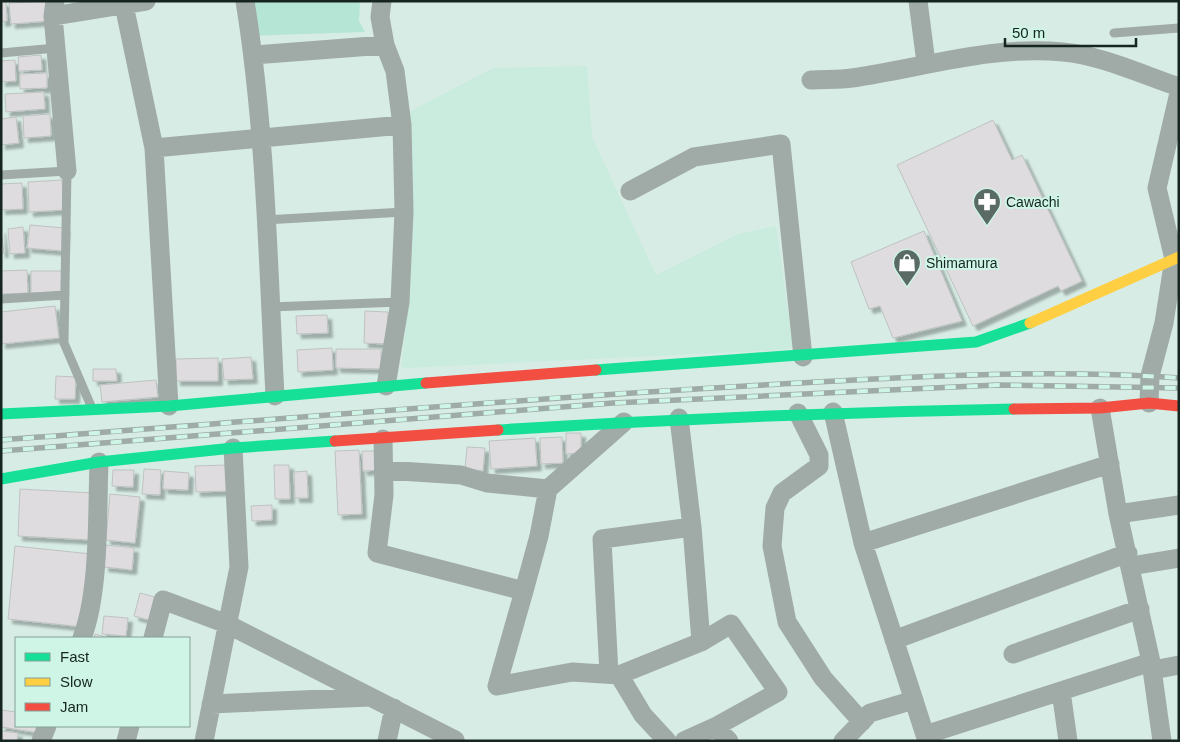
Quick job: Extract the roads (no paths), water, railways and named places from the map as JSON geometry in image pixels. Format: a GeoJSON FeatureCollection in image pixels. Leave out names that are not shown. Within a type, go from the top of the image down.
{"type":"FeatureCollection","features":[{"type":"Feature","properties":{"kind":"street"},"geometry":{"type":"LineString","coordinates":[[67,171],[54,8],[124,5],[146,1]]}},
{"type":"Feature","properties":{"kind":"street"},"geometry":{"type":"LineString","coordinates":[[244,1],[253,55],[260,137],[275,396]]}},
{"type":"Feature","properties":{"kind":"street"},"geometry":{"type":"LineString","coordinates":[[382,1],[380,17],[385,45],[396,71],[402,126],[404,212],[400,302],[386,386]]}},
{"type":"Feature","properties":{"kind":"street"},"geometry":{"type":"LineString","coordinates":[[918,1],[926,63]]}},
{"type":"Feature","properties":{"kind":"street"},"geometry":{"type":"LineString","coordinates":[[124,5],[154,148],[169,406]]}},
{"type":"Feature","properties":{"kind":"street"},"geometry":{"type":"LineString","coordinates":[[253,55],[385,45]]}},
{"type":"Feature","properties":{"kind":"street"},"geometry":{"type":"LineString","coordinates":[[811,80],[852,78],[926,63],[1017,51],[1064,52],[1092,58],[1179,87]]}},
{"type":"Feature","properties":{"kind":"street"},"geometry":{"type":"LineString","coordinates":[[1149,403],[1150,376],[1172,324],[1176,258],[1157,188],[1179,93]]}},
{"type":"Feature","properties":{"kind":"street"},"geometry":{"type":"LineString","coordinates":[[154,148],[260,137],[402,126]]}},
{"type":"Feature","properties":{"kind":"street"},"geometry":{"type":"LineString","coordinates":[[630,191],[694,157],[781,144],[803,357]]}},
{"type":"Feature","properties":{"kind":"street"},"geometry":{"type":"LineString","coordinates":[[1,414],[169,406],[386,386],[803,357],[976,342],[1012,331],[1176,258]]}},
{"type":"Feature","properties":{"kind":"street"},"geometry":{"type":"LineString","coordinates":[[1,479],[99,462],[233,448],[679,418],[833,412],[1100,408],[1149,403],[1179,406]]}},
{"type":"Feature","properties":{"kind":"street"},"geometry":{"type":"LineString","coordinates":[[1100,408],[1118,514],[1130,559],[1152,666],[1162,741]]}},
{"type":"Feature","properties":{"kind":"street"},"geometry":{"type":"LineString","coordinates":[[833,412],[864,543],[926,738],[1061,691],[1152,666],[1179,666]]}},
{"type":"Feature","properties":{"kind":"street"},"geometry":{"type":"LineString","coordinates":[[798,413],[819,455],[819,466],[782,493],[774,508],[772,546],[787,622],[823,678],[862,722]]}},
{"type":"Feature","properties":{"kind":"street"},"geometry":{"type":"LineString","coordinates":[[679,418],[692,527],[701,642]]}},
{"type":"Feature","properties":{"kind":"street"},"geometry":{"type":"LineString","coordinates":[[624,422],[548,489],[539,536],[497,686],[572,672],[614,675],[701,642],[731,624],[778,692],[715,727],[684,741]]}},
{"type":"Feature","properties":{"kind":"street"},"geometry":{"type":"LineString","coordinates":[[383,439],[384,495],[377,553],[524,591]]}},
{"type":"Feature","properties":{"kind":"street"},"geometry":{"type":"LineString","coordinates":[[204,741],[239,566],[233,448]]}},
{"type":"Feature","properties":{"kind":"street"},"geometry":{"type":"LineString","coordinates":[[82,637],[88,622],[96,547],[99,462]]}},
{"type":"Feature","properties":{"kind":"street"},"geometry":{"type":"LineString","coordinates":[[864,543],[1110,464]]}},
{"type":"Feature","properties":{"kind":"street"},"geometry":{"type":"LineString","coordinates":[[384,470],[461,475],[487,483],[548,489]]}},
{"type":"Feature","properties":{"kind":"street"},"geometry":{"type":"LineString","coordinates":[[1118,514],[1179,505]]}},
{"type":"Feature","properties":{"kind":"street"},"geometry":{"type":"LineString","coordinates":[[667,741],[643,714],[614,675],[602,539],[692,527]]}},
{"type":"Feature","properties":{"kind":"street"},"geometry":{"type":"LineString","coordinates":[[894,640],[1130,559],[1179,558]]}},
{"type":"Feature","properties":{"kind":"street"},"geometry":{"type":"LineString","coordinates":[[153,637],[162,600],[228,624],[455,740]]}},
{"type":"Feature","properties":{"kind":"street"},"geometry":{"type":"LineString","coordinates":[[1013,654],[1140,609]]}},
{"type":"Feature","properties":{"kind":"street"},"geometry":{"type":"LineString","coordinates":[[1061,691],[1068,741]]}},
{"type":"Feature","properties":{"kind":"street"},"geometry":{"type":"LineString","coordinates":[[212,704],[371,697]]}},
{"type":"Feature","properties":{"kind":"street"},"geometry":{"type":"LineString","coordinates":[[843,741],[870,713],[914,700]]}},
{"type":"Feature","properties":{"kind":"street"},"geometry":{"type":"LineString","coordinates":[[387,741],[394,708]]}},
{"type":"Feature","properties":{"kind":"street"},"geometry":{"type":"LineString","coordinates":[[40,741],[47,727]]}},
{"type":"Feature","properties":{"kind":"street"},"geometry":{"type":"LineString","coordinates":[[126,741],[130,727]]}},
{"type":"Feature","properties":{"kind":"street"},"geometry":{"type":"LineString","coordinates":[[715,727],[729,741]]}},
{"type":"Feature","properties":{"kind":"lane"},"geometry":{"type":"LineString","coordinates":[[1114,34],[1179,28]]}},
{"type":"Feature","properties":{"kind":"lane"},"geometry":{"type":"LineString","coordinates":[[1,52],[56,48]]}},
{"type":"Feature","properties":{"kind":"lane"},"geometry":{"type":"LineString","coordinates":[[1,175],[67,171],[64,343],[92,409]]}},
{"type":"Feature","properties":{"kind":"lane"},"geometry":{"type":"LineString","coordinates":[[265,220],[404,212]]}},
{"type":"Feature","properties":{"kind":"lane"},"geometry":{"type":"LineString","coordinates":[[1,299],[65,295]]}},
{"type":"Feature","properties":{"kind":"lane"},"geometry":{"type":"LineString","coordinates":[[270,307],[400,302]]}},
{"type":"Feature","properties":{"kind":"railway"},"geometry":{"type":"LineString","coordinates":[[1,440],[560,398],[854,380],[1017,374],[1125,375],[1179,378]]}},
{"type":"Feature","properties":{"kind":"railway"},"geometry":{"type":"LineString","coordinates":[[1,451],[613,403],[997,385],[1179,388]]}},
{"type":"Feature","properties":{"kind":"place","name":"Cawachi"},"geometry":{"type":"Point","coordinates":[987,226]}},
{"type":"Feature","properties":{"kind":"place","name":"Shimamura"},"geometry":{"type":"Point","coordinates":[907,287]}}]}
